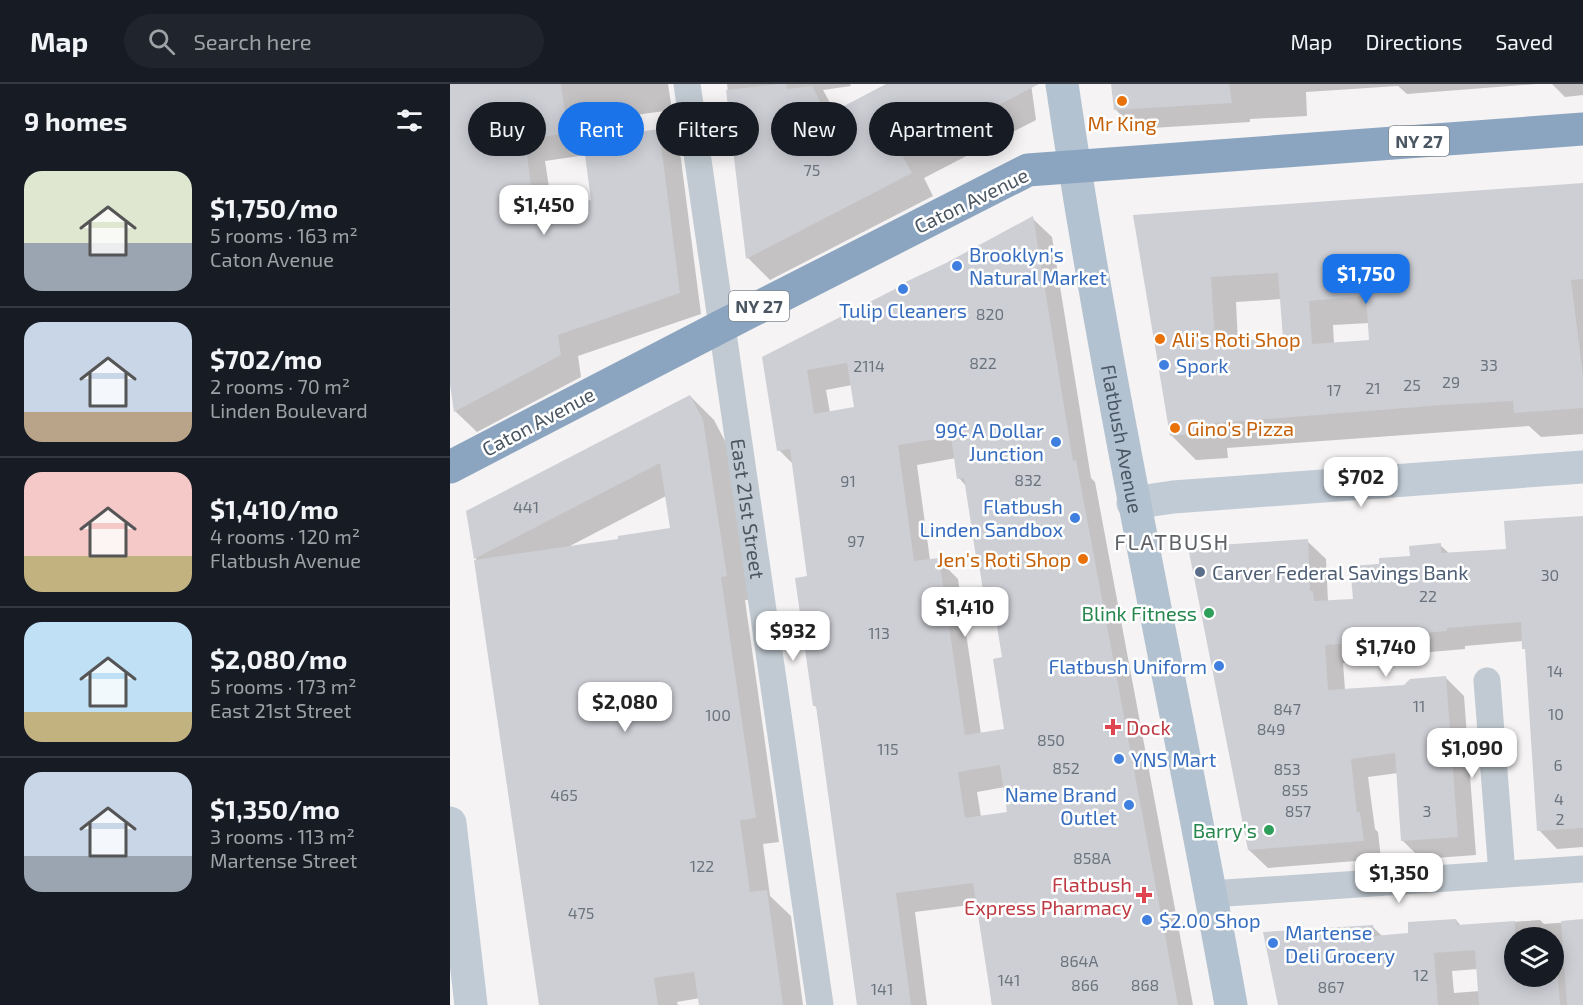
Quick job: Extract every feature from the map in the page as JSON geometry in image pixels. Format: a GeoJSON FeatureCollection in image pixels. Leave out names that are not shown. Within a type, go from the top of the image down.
{"type":"FeatureCollection","features":[{"type":"Feature","properties":{"kind":"highway","name":"Caton Avenue"},"geometry":{"type":"LineString","coordinates":[[450,467],[1028,170],[1583,129]]}},
{"type":"Feature","properties":{"kind":"main road","name":"Flatbush Avenue"},"geometry":{"type":"LineString","coordinates":[[1062,84],[1074,167],[1133,503],[1231,1005]]}},
{"type":"Feature","properties":{"kind":"main road"},"geometry":{"type":"LineString","coordinates":[[1133,503],[1173,497],[1583,467]]}},
{"type":"Feature","properties":{"kind":"main road"},"geometry":{"type":"LineString","coordinates":[[450,823],[464,1002]]}},
{"type":"Feature","properties":{"kind":"street","name":"East 21st Street"},"geometry":{"type":"LineString","coordinates":[[687,84],[820,1005]]}},
{"type":"Feature","properties":{"kind":"street"},"geometry":{"type":"LineString","coordinates":[[1487,681],[1503,874]]}},
{"type":"Feature","properties":{"kind":"street"},"geometry":{"type":"LineString","coordinates":[[1211,894],[1583,869]]}},
{"type":"Feature","properties":{"kind":"building"},"geometry":{"type":"Polygon","coordinates":[[[450,84],[561,84],[564,102],[558,102],[558,135],[546,137],[546,102],[468,102],[468,156],[527,156],[534,208],[591,200],[585,156],[644,156],[644,131],[656,129],[656,156],[662,156],[680,293],[558,335],[561,355],[454,412],[450,384],[450,84]]]}},
{"type":"Feature","properties":{"kind":"building"},"geometry":{"type":"Polygon","coordinates":[[[780,84],[786,84],[787,89],[812,86],[820,102],[771,102],[771,156],[857,156],[857,102],[852,102],[886,84],[1039,84],[1004,102],[869,102],[869,156],[903,156],[912,173],[746,259],[734,156],[759,156],[759,102],[727,102],[726,90],[780,84]]]}},
{"type":"Feature","properties":{"kind":"building"},"geometry":{"type":"Polygon","coordinates":[[[1111,84],[1229,84],[1232,103],[1114,110],[1111,84]]]}},
{"type":"Feature","properties":{"kind":"building"},"geometry":{"type":"Polygon","coordinates":[[[1583,183],[1583,279],[1571,280],[1583,376],[1583,408],[1514,413],[1513,401],[1443,405],[1203,424],[1204,433],[1170,436],[1133,215],[1583,183]],[[1278,273],[1211,277],[1215,342],[1283,338],[1278,273]],[[1366,296],[1309,301],[1312,344],[1369,340],[1366,296]]]}},
{"type":"Feature","properties":{"kind":"building"},"geometry":{"type":"Polygon","coordinates":[[[1033,216],[1073,461],[1076,460],[1178,1005],[992,1005],[973,883],[896,893],[911,1005],[857,1005],[816,706],[813,706],[795,578],[807,576],[790,449],[777,451],[762,357],[897,286],[946,263],[1033,216]],[[847,363],[807,370],[814,414],[854,407],[847,363]],[[951,437],[898,445],[914,561],[939,558],[965,735],[1004,729],[993,659],[1002,657],[991,590],[983,591],[964,478],[957,479],[951,437]],[[1000,765],[958,772],[965,818],[1007,812],[1000,765]]]}},
{"type":"Feature","properties":{"kind":"building"},"geometry":{"type":"Polygon","coordinates":[[[690,395],[703,420],[727,576],[721,577],[756,818],[740,820],[750,892],[767,890],[783,1005],[699,1005],[694,972],[654,978],[658,1005],[539,1005],[474,560],[618,539],[618,536],[670,528],[660,463],[474,559],[466,511],[690,395]]]}},
{"type":"Feature","properties":{"kind":"building"},"geometry":{"type":"Polygon","coordinates":[[[1583,516],[1583,828],[1537,831],[1525,649],[1522,649],[1521,622],[1447,628],[1447,631],[1390,636],[1390,640],[1325,645],[1328,690],[1404,685],[1410,679],[1446,676],[1458,837],[1401,841],[1395,753],[1351,759],[1357,813],[1360,812],[1364,841],[1248,850],[1188,547],[1308,539],[1310,591],[1313,591],[1314,601],[1353,599],[1350,566],[1379,564],[1379,558],[1410,556],[1409,546],[1441,543],[1441,553],[1506,549],[1504,521],[1583,516]]]}},
{"type":"Feature","properties":{"kind":"building"},"geometry":{"type":"Polygon","coordinates":[[[1456,919],[1457,925],[1515,921],[1515,927],[1504,927],[1504,987],[1559,987],[1560,1005],[1479,1005],[1475,950],[1434,953],[1438,1005],[1278,1005],[1263,932],[1373,925],[1374,936],[1408,933],[1408,922],[1456,919]]]}},
{"type":"Feature","properties":{"kind":"building"},"geometry":{"type":"Polygon","coordinates":[[[1583,919],[1583,1005],[1567,1005],[1564,927],[1561,927],[1561,921],[1583,919]]]}},
{"type":"Feature","properties":{"kind":"place","name":"Mr King"},"geometry":{"type":"Point","coordinates":[1122,101]}},
{"type":"Feature","properties":{"kind":"place","name":"Brooklyn's Natural Market"},"geometry":{"type":"Point","coordinates":[957,266]}},
{"type":"Feature","properties":{"kind":"place","name":"Tulip Cleaners"},"geometry":{"type":"Point","coordinates":[903,289]}},
{"type":"Feature","properties":{"kind":"place","name":"Ali's Roti Shop"},"geometry":{"type":"Point","coordinates":[1160,339]}},
{"type":"Feature","properties":{"kind":"place","name":"Spork"},"geometry":{"type":"Point","coordinates":[1164,365]}},
{"type":"Feature","properties":{"kind":"place","name":"Gino's Pizza"},"geometry":{"type":"Point","coordinates":[1175,428]}},
{"type":"Feature","properties":{"kind":"place","name":"99¢ A Dollar Junction"},"geometry":{"type":"Point","coordinates":[1056,442]}},
{"type":"Feature","properties":{"kind":"place","name":"Flatbush Linden Sandbox"},"geometry":{"type":"Point","coordinates":[1075,518]}},
{"type":"Feature","properties":{"kind":"place","name":"Jen's Roti Shop"},"geometry":{"type":"Point","coordinates":[1083,559]}},
{"type":"Feature","properties":{"kind":"place","name":"Carver Federal Savings Bank"},"geometry":{"type":"Point","coordinates":[1200,572]}},
{"type":"Feature","properties":{"kind":"place","name":"Blink Fitness"},"geometry":{"type":"Point","coordinates":[1209,613]}},
{"type":"Feature","properties":{"kind":"place","name":"Flatbush Uniform"},"geometry":{"type":"Point","coordinates":[1219,666]}},
{"type":"Feature","properties":{"kind":"place","name":"Dock"},"geometry":{"type":"Point","coordinates":[1113,727]}},
{"type":"Feature","properties":{"kind":"place","name":"YNS Mart"},"geometry":{"type":"Point","coordinates":[1119,759]}},
{"type":"Feature","properties":{"kind":"place","name":"Name Brand Outlet"},"geometry":{"type":"Point","coordinates":[1129,805]}},
{"type":"Feature","properties":{"kind":"place","name":"Barry's"},"geometry":{"type":"Point","coordinates":[1269,830]}},
{"type":"Feature","properties":{"kind":"place","name":"Flatbush Express Pharmacy"},"geometry":{"type":"Point","coordinates":[1144,895]}},
{"type":"Feature","properties":{"kind":"place","name":"$2.00 Shop"},"geometry":{"type":"Point","coordinates":[1147,920]}},
{"type":"Feature","properties":{"kind":"place","name":"Martense Deli Grocery"},"geometry":{"type":"Point","coordinates":[1273,943]}},
{"type":"Feature","properties":{"kind":"district","name":"FLATBUSH"},"geometry":{"type":"Point","coordinates":[1172,541]}}]}
